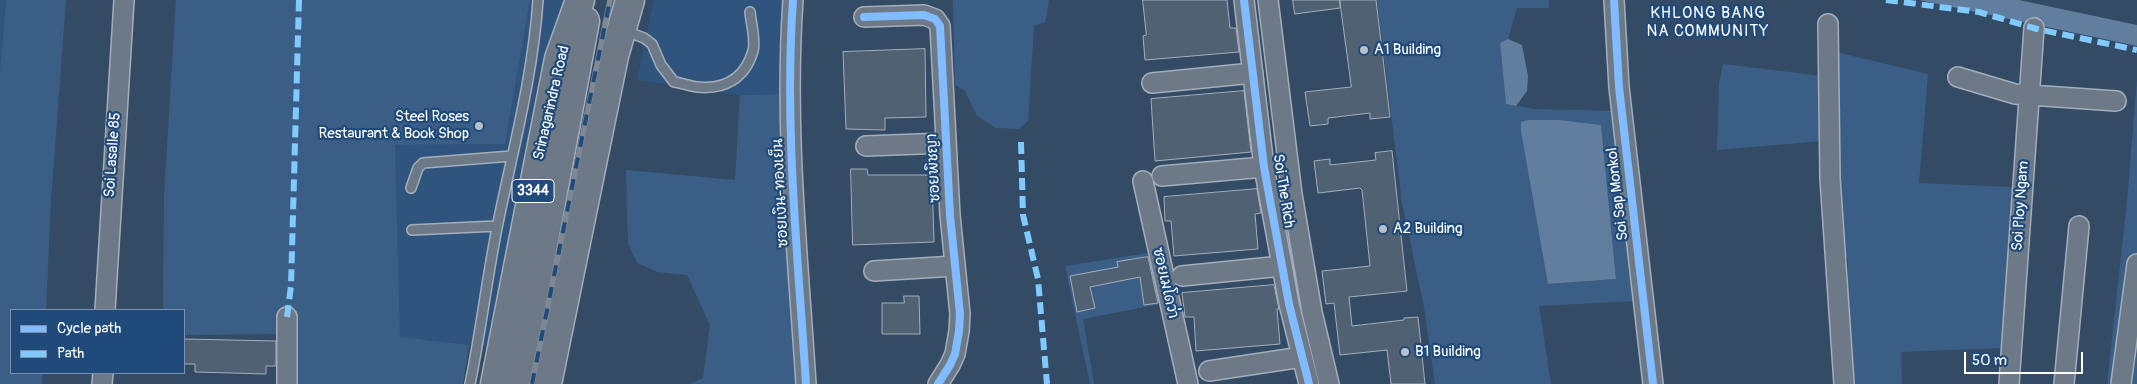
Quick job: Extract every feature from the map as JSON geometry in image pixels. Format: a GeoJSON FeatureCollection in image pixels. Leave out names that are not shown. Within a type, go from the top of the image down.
{"type":"FeatureCollection","features":[{"type":"Feature","properties":{"kind":"main road","name":"Srinagarindra Road"},"geometry":{"type":"LineString","coordinates":[[494,384],[559,59],[580,0]]}},
{"type":"Feature","properties":{"kind":"main road","name":"Srinagarindra Road"},"geometry":{"type":"LineString","coordinates":[[514,384],[534,293],[584,38],[588,0]]}},
{"type":"Feature","properties":{"kind":"main road"},"geometry":{"type":"LineString","coordinates":[[547,384],[614,56],[630,0]]}},
{"type":"Feature","properties":{"kind":"main road"},"geometry":{"type":"LineString","coordinates":[[565,384],[627,69],[634,0]]}},
{"type":"Feature","properties":{"kind":"street","name":"Soi Lasalle 85"},"geometry":{"type":"LineString","coordinates":[[105,309],[124,0]]}},
{"type":"Feature","properties":{"kind":"street","name":"ซอยเงิน-ทองเย็น"},"geometry":{"type":"LineString","coordinates":[[793,0],[790,43],[790,96],[806,384]]}},
{"type":"Feature","properties":{"kind":"street","name":"Soi The Rich"},"geometry":{"type":"LineString","coordinates":[[1244,0],[1264,167],[1282,266],[1309,384]]}},
{"type":"Feature","properties":{"kind":"street"},"geometry":{"type":"LineString","coordinates":[[1268,0],[1292,194],[1312,312],[1329,384]]}},
{"type":"Feature","properties":{"kind":"street","name":"Soi Sap Monkol"},"geometry":{"type":"LineString","coordinates":[[1614,0],[1619,87],[1653,384]]}},
{"type":"Feature","properties":{"kind":"street","name":"ซอยพิชญา"},"geometry":{"type":"LineString","coordinates":[[864,17],[924,14],[934,19],[940,26],[946,143],[960,331],[955,354],[938,384]]}},
{"type":"Feature","properties":{"kind":"street"},"geometry":{"type":"LineString","coordinates":[[1828,24],[1830,178],[1844,384]]}},
{"type":"Feature","properties":{"kind":"street","name":"Soi Ploy Ngam"},"geometry":{"type":"LineString","coordinates":[[2009,384],[2034,28]]}},
{"type":"Feature","properties":{"kind":"street"},"geometry":{"type":"LineString","coordinates":[[1152,82],[1253,73]]}},
{"type":"Feature","properties":{"kind":"street"},"geometry":{"type":"LineString","coordinates":[[1958,77],[2015,94],[2116,102]]}},
{"type":"Feature","properties":{"kind":"street"},"geometry":{"type":"LineString","coordinates":[[866,146],[946,143]]}},
{"type":"Feature","properties":{"kind":"street"},"geometry":{"type":"LineString","coordinates":[[1162,176],[1264,167]]}},
{"type":"Feature","properties":{"kind":"street","name":"ซอยเมโดว่า"},"geometry":{"type":"LineString","coordinates":[[1143,181],[1188,384]]}},
{"type":"Feature","properties":{"kind":"street"},"geometry":{"type":"LineString","coordinates":[[2064,384],[2080,226]]}},
{"type":"Feature","properties":{"kind":"street"},"geometry":{"type":"LineString","coordinates":[[2121,384],[2137,264]]}},
{"type":"Feature","properties":{"kind":"street"},"geometry":{"type":"LineString","coordinates":[[874,271],[955,266]]}},
{"type":"Feature","properties":{"kind":"street"},"geometry":{"type":"LineString","coordinates":[[1182,276],[1282,266]]}},
{"type":"Feature","properties":{"kind":"street"},"geometry":{"type":"LineString","coordinates":[[287,316],[287,384]]}},
{"type":"Feature","properties":{"kind":"street"},"geometry":{"type":"LineString","coordinates":[[1209,371],[1302,357]]}},
{"type":"Feature","properties":{"kind":"lane"},"geometry":{"type":"LineString","coordinates":[[470,384],[498,226],[536,36],[538,0]]}},
{"type":"Feature","properties":{"kind":"lane"},"geometry":{"type":"LineString","coordinates":[[631,33],[644,38],[652,44],[661,66],[674,82],[697,87],[725,84],[739,77],[754,50],[750,12]]}},
{"type":"Feature","properties":{"kind":"lane"},"geometry":{"type":"LineString","coordinates":[[411,188],[418,168],[424,163],[512,156]]}},
{"type":"Feature","properties":{"kind":"lane"},"geometry":{"type":"LineString","coordinates":[[412,230],[498,226]]}},
{"type":"Feature","properties":{"kind":"shaded area"},"geometry":{"type":"Polygon","coordinates":[[[0,0],[6,0],[0,79],[0,0]]]}},
{"type":"Feature","properties":{"kind":"shaded area"},"geometry":{"type":"Polygon","coordinates":[[[6,0],[66,0],[51,200],[46,309],[10,309],[10,374],[43,374],[42,384],[0,384],[0,73],[6,0]]]}},
{"type":"Feature","properties":{"kind":"shaded area"},"geometry":{"type":"Polygon","coordinates":[[[176,0],[530,0],[505,144],[395,145],[400,337],[469,345],[463,384],[296,384],[296,309],[279,309],[280,334],[185,335],[185,309],[163,309],[164,195],[176,0]]]}},
{"type":"Feature","properties":{"kind":"shaded area"},"geometry":{"type":"Polygon","coordinates":[[[530,0],[568,0],[492,345],[469,345],[400,337],[395,145],[505,144],[530,0]]]}},
{"type":"Feature","properties":{"kind":"shaded area"},"geometry":{"type":"Polygon","coordinates":[[[654,0],[788,0],[783,94],[740,95],[637,80],[654,0]]]}},
{"type":"Feature","properties":{"kind":"shaded area"},"geometry":{"type":"Polygon","coordinates":[[[953,0],[1049,0],[1045,23],[1034,25],[1028,121],[1019,129],[996,128],[977,116],[965,91],[955,85],[953,0]]]}},
{"type":"Feature","properties":{"kind":"shaded area"},"geometry":{"type":"Polygon","coordinates":[[[1377,0],[1549,0],[1549,8],[1517,8],[1508,39],[1500,43],[1506,104],[1535,109],[1616,111],[1636,301],[1539,306],[1551,384],[1435,384],[1424,307],[1402,203],[1377,0]],[[1601,126],[1548,284],[1616,279],[1601,126]]]}},
{"type":"Feature","properties":{"kind":"shaded area"},"geometry":{"type":"Polygon","coordinates":[[[1919,0],[2019,0],[2137,25],[2137,46],[1919,0]]]}},
{"type":"Feature","properties":{"kind":"shaded area"},"geometry":{"type":"Polygon","coordinates":[[[1508,39],[1522,45],[1528,76],[1527,91],[1516,106],[1506,104],[1500,43],[1508,39]]]}},
{"type":"Feature","properties":{"kind":"shaded area"},"geometry":{"type":"Polygon","coordinates":[[[1836,52],[1928,74],[1919,183],[2014,187],[2003,348],[1901,352],[1902,384],[1850,384],[1848,260],[1839,241],[1836,52]]]}},
{"type":"Feature","properties":{"kind":"shaded area"},"geometry":{"type":"Polygon","coordinates":[[[1723,64],[1822,76],[1822,141],[1717,150],[1719,84],[1723,64]]]}},
{"type":"Feature","properties":{"kind":"shaded area"},"geometry":{"type":"Polygon","coordinates":[[[2137,79],[2137,384],[2107,384],[2127,202],[2137,79]]]}},
{"type":"Feature","properties":{"kind":"shaded area"},"geometry":{"type":"Polygon","coordinates":[[[783,94],[801,384],[690,384],[703,378],[710,325],[687,275],[658,272],[637,263],[628,244],[626,170],[735,180],[740,95],[783,94]]]}},
{"type":"Feature","properties":{"kind":"shaded area"},"geometry":{"type":"Polygon","coordinates":[[[1528,120],[1558,120],[1601,125],[1616,279],[1548,284],[1521,131],[1521,122],[1528,120]]]}},
{"type":"Feature","properties":{"kind":"shaded area"},"geometry":{"type":"Polygon","coordinates":[[[1148,253],[1161,304],[1083,319],[1094,384],[1090,384],[1065,266],[1148,253]]]}},
{"type":"Feature","properties":{"kind":"building"},"geometry":{"type":"Polygon","coordinates":[[[1143,0],[1227,0],[1230,28],[1236,28],[1239,52],[1145,60],[1143,36],[1146,35],[1143,0]]]}},
{"type":"Feature","properties":{"kind":"building"},"geometry":{"type":"Polygon","coordinates":[[[1293,0],[1340,0],[1340,8],[1295,14],[1293,0]]]}},
{"type":"Feature","properties":{"kind":"building","name":"A1 Building"},"geometry":{"type":"Polygon","coordinates":[[[1340,0],[1376,0],[1390,117],[1370,119],[1370,113],[1328,118],[1328,124],[1310,126],[1305,92],[1351,87],[1340,0]]]}},
{"type":"Feature","properties":{"kind":"building"},"geometry":{"type":"Polygon","coordinates":[[[925,49],[926,117],[885,118],[885,130],[846,129],[843,52],[925,49]]]}},
{"type":"Feature","properties":{"kind":"building"},"geometry":{"type":"Polygon","coordinates":[[[1244,91],[1251,152],[1155,161],[1151,99],[1244,91]]]}},
{"type":"Feature","properties":{"kind":"building","name":"A2 Building"},"geometry":{"type":"Polygon","coordinates":[[[1392,151],[1407,291],[1349,297],[1352,326],[1418,317],[1425,384],[1391,384],[1387,350],[1340,355],[1334,303],[1326,304],[1322,271],[1370,266],[1362,190],[1360,188],[1318,193],[1314,161],[1330,159],[1330,165],[1376,160],[1375,153],[1392,151]]]}},
{"type":"Feature","properties":{"kind":"building"},"geometry":{"type":"Polygon","coordinates":[[[851,169],[867,169],[868,175],[932,175],[934,242],[853,245],[851,169]]]}},
{"type":"Feature","properties":{"kind":"building"},"geometry":{"type":"Polygon","coordinates":[[[1257,189],[1261,213],[1255,214],[1258,249],[1174,256],[1171,221],[1165,221],[1164,197],[1257,189]]]}},
{"type":"Feature","properties":{"kind":"building"},"geometry":{"type":"Polygon","coordinates":[[[1148,257],[1158,303],[1144,305],[1140,277],[1090,287],[1095,308],[1077,312],[1070,276],[1118,267],[1117,262],[1148,257]]]}},
{"type":"Feature","properties":{"kind":"building"},"geometry":{"type":"Polygon","coordinates":[[[1274,285],[1279,309],[1277,309],[1280,344],[1196,351],[1194,317],[1185,317],[1182,293],[1274,285]]]}},
{"type":"Feature","properties":{"kind":"building"},"geometry":{"type":"Polygon","coordinates":[[[904,296],[919,296],[920,334],[882,334],[882,303],[904,303],[904,296]]]}},
{"type":"Feature","properties":{"kind":"building"},"geometry":{"type":"Polygon","coordinates":[[[185,339],[276,341],[276,366],[266,366],[266,374],[195,372],[195,364],[185,364],[185,339]]]}},
{"type":"Feature","properties":{"kind":"railway"},"geometry":{"type":"LineString","coordinates":[[532,384],[610,0]]}},
{"type":"Feature","properties":{"kind":"marked path"},"geometry":{"type":"LineString","coordinates":[[287,317],[291,286],[299,0]]}},
{"type":"Feature","properties":{"kind":"marked path"},"geometry":{"type":"LineString","coordinates":[[1886,0],[1979,12],[2037,29],[2137,50]]}},
{"type":"Feature","properties":{"kind":"marked path"},"geometry":{"type":"LineString","coordinates":[[1021,142],[1023,215],[1038,279],[1047,384]]}},
{"type":"Feature","properties":{"kind":"cycle path"},"geometry":{"type":"LineString","coordinates":[[793,0],[790,96],[791,144],[806,384]]}},
{"type":"Feature","properties":{"kind":"cycle path"},"geometry":{"type":"LineString","coordinates":[[1244,0],[1264,167],[1289,304],[1309,384]]}},
{"type":"Feature","properties":{"kind":"cycle path"},"geometry":{"type":"LineString","coordinates":[[1614,0],[1619,87],[1653,384]]}},
{"type":"Feature","properties":{"kind":"cycle path"},"geometry":{"type":"LineString","coordinates":[[864,17],[924,15],[935,19],[940,26],[950,215],[960,314],[955,354],[938,384]]}},
{"type":"Feature","properties":{"kind":"place","name":"A1 Building"},"geometry":{"type":"Point","coordinates":[1364,50]}},
{"type":"Feature","properties":{"kind":"place","name":"Steel Roses Restaurant & Book Shop"},"geometry":{"type":"Point","coordinates":[479,126]}},
{"type":"Feature","properties":{"kind":"place","name":"A2 Building"},"geometry":{"type":"Point","coordinates":[1383,229]}},
{"type":"Feature","properties":{"kind":"place","name":"B1 Building"},"geometry":{"type":"Point","coordinates":[1405,352]}},
{"type":"Feature","properties":{"kind":"district","name":"KHLONG BANG NA COMMUNITY"},"geometry":{"type":"Point","coordinates":[1708,23]}}]}
